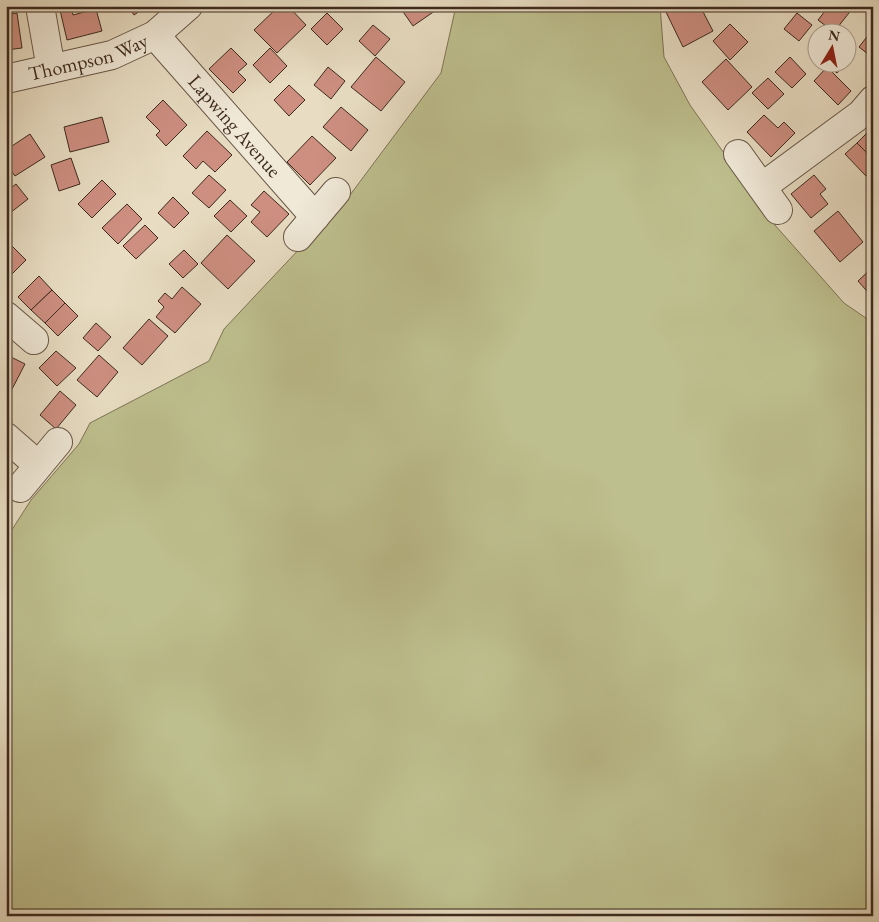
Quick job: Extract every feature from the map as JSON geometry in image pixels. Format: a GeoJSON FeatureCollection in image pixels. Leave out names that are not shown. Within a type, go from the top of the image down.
{"type":"FeatureCollection","features":[{"type":"Feature","properties":{"kind":"street"},"geometry":{"type":"LineString","coordinates":[[40,6],[51,69]]}},
{"type":"Feature","properties":{"kind":"street","name":"Thompson Way"},"geometry":{"type":"LineString","coordinates":[[6,79],[112,55],[155,35],[188,6]]}},
{"type":"Feature","properties":{"kind":"street","name":"Lapwing Avenue"},"geometry":{"type":"LineString","coordinates":[[155,35],[306,227],[336,192]]}},
{"type":"Feature","properties":{"kind":"street"},"geometry":{"type":"LineString","coordinates":[[762,187],[861,114],[873,100]]}},
{"type":"Feature","properties":{"kind":"street"},"geometry":{"type":"LineString","coordinates":[[738,154],[778,210]]}},
{"type":"Feature","properties":{"kind":"street"},"geometry":{"type":"LineString","coordinates":[[6,316],[34,340]]}},
{"type":"Feature","properties":{"kind":"street"},"geometry":{"type":"LineString","coordinates":[[6,437],[38,465]]}},
{"type":"Feature","properties":{"kind":"street"},"geometry":{"type":"LineString","coordinates":[[20,488],[58,442]]}},
{"type":"Feature","properties":{"kind":"green space"},"geometry":{"type":"Polygon","coordinates":[[[456,6],[660,6],[664,57],[690,105],[774,224],[844,303],[873,323],[873,916],[6,916],[6,539],[31,500],[79,444],[90,423],[209,361],[224,329],[350,195],[441,73],[456,6]]]}},
{"type":"Feature","properties":{"kind":"building"},"geometry":{"type":"Polygon","coordinates":[[[128,6],[147,6],[134,15],[128,6]]]}},
{"type":"Feature","properties":{"kind":"building"},"geometry":{"type":"Polygon","coordinates":[[[279,6],[288,6],[306,25],[277,53],[254,30],[279,6]]]}},
{"type":"Feature","properties":{"kind":"building"},"geometry":{"type":"Polygon","coordinates":[[[399,6],[442,6],[413,26],[399,6]]]}},
{"type":"Feature","properties":{"kind":"building"},"geometry":{"type":"Polygon","coordinates":[[[678,6],[700,6],[713,31],[683,47],[666,12],[678,6]]]}},
{"type":"Feature","properties":{"kind":"building"},"geometry":{"type":"Polygon","coordinates":[[[829,6],[848,6],[852,9],[842,22],[821,22],[818,20],[829,6]]]}},
{"type":"Feature","properties":{"kind":"building"},"geometry":{"type":"Polygon","coordinates":[[[71,7],[73,15],[96,9],[102,31],[67,40],[60,10],[71,7]]]}},
{"type":"Feature","properties":{"kind":"building"},"geometry":{"type":"Polygon","coordinates":[[[17,13],[22,48],[6,50],[6,15],[17,13]]]}},
{"type":"Feature","properties":{"kind":"building"},"geometry":{"type":"Polygon","coordinates":[[[327,13],[343,29],[327,45],[311,29],[327,13]]]}},
{"type":"Feature","properties":{"kind":"building"},"geometry":{"type":"Polygon","coordinates":[[[797,13],[808,22],[806,22],[806,32],[799,41],[784,29],[797,13]]]}},
{"type":"Feature","properties":{"kind":"building"},"geometry":{"type":"Polygon","coordinates":[[[730,24],[748,42],[730,60],[713,41],[730,24]]]}},
{"type":"Feature","properties":{"kind":"building"},"geometry":{"type":"Polygon","coordinates":[[[373,25],[390,39],[375,56],[359,41],[373,25]]]}},
{"type":"Feature","properties":{"kind":"building"},"geometry":{"type":"Polygon","coordinates":[[[873,29],[873,58],[859,47],[873,29]]]}},
{"type":"Feature","properties":{"kind":"building"},"geometry":{"type":"Polygon","coordinates":[[[231,48],[247,64],[238,72],[246,80],[233,93],[209,69],[231,48]]]}},
{"type":"Feature","properties":{"kind":"building"},"geometry":{"type":"Polygon","coordinates":[[[270,48],[287,66],[270,83],[253,65],[270,48]]]}},
{"type":"Feature","properties":{"kind":"building"},"geometry":{"type":"Polygon","coordinates":[[[376,57],[405,82],[381,111],[351,87],[376,57]]]}},
{"type":"Feature","properties":{"kind":"building"},"geometry":{"type":"Polygon","coordinates":[[[790,57],[806,74],[792,88],[775,72],[790,57]]]}},
{"type":"Feature","properties":{"kind":"building"},"geometry":{"type":"Polygon","coordinates":[[[726,59],[752,87],[728,110],[702,82],[726,59]]]}},
{"type":"Feature","properties":{"kind":"building"},"geometry":{"type":"Polygon","coordinates":[[[328,67],[345,81],[331,99],[314,85],[328,67]]]}},
{"type":"Feature","properties":{"kind":"building"},"geometry":{"type":"Polygon","coordinates":[[[822,72],[832,72],[851,91],[838,105],[814,81],[822,72]]]}},
{"type":"Feature","properties":{"kind":"building"},"geometry":{"type":"Polygon","coordinates":[[[768,78],[784,94],[768,109],[752,93],[768,78]]]}},
{"type":"Feature","properties":{"kind":"building"},"geometry":{"type":"Polygon","coordinates":[[[289,85],[305,100],[289,116],[274,100],[289,85]]]}},
{"type":"Feature","properties":{"kind":"building"},"geometry":{"type":"Polygon","coordinates":[[[163,100],[187,125],[166,146],[156,135],[160,131],[146,117],[163,100]]]}},
{"type":"Feature","properties":{"kind":"building"},"geometry":{"type":"Polygon","coordinates":[[[341,107],[368,130],[351,151],[323,127],[341,107]]]}},
{"type":"Feature","properties":{"kind":"building"},"geometry":{"type":"Polygon","coordinates":[[[764,115],[778,128],[784,122],[795,133],[771,157],[747,132],[764,115]]]}},
{"type":"Feature","properties":{"kind":"building"},"geometry":{"type":"Polygon","coordinates":[[[102,117],[109,142],[70,152],[64,127],[102,117]]]}},
{"type":"Feature","properties":{"kind":"building"},"geometry":{"type":"Polygon","coordinates":[[[207,131],[232,155],[215,172],[203,161],[196,169],[183,156],[207,131]]]}},
{"type":"Feature","properties":{"kind":"building"},"geometry":{"type":"Polygon","coordinates":[[[869,131],[873,135],[873,159],[857,143],[869,131]]]}},
{"type":"Feature","properties":{"kind":"building"},"geometry":{"type":"Polygon","coordinates":[[[30,134],[45,157],[15,176],[6,164],[6,150],[30,134]]]}},
{"type":"Feature","properties":{"kind":"building"},"geometry":{"type":"Polygon","coordinates":[[[312,136],[336,158],[310,185],[287,162],[312,136]]]}},
{"type":"Feature","properties":{"kind":"building"},"geometry":{"type":"Polygon","coordinates":[[[857,143],[873,159],[873,170],[866,176],[845,154],[857,143]]]}},
{"type":"Feature","properties":{"kind":"building"},"geometry":{"type":"Polygon","coordinates":[[[71,158],[80,184],[59,191],[51,165],[71,158]]]}},
{"type":"Feature","properties":{"kind":"building"},"geometry":{"type":"Polygon","coordinates":[[[209,175],[226,190],[209,208],[192,193],[209,175]]]}},
{"type":"Feature","properties":{"kind":"building"},"geometry":{"type":"Polygon","coordinates":[[[814,175],[826,189],[820,194],[828,204],[811,218],[791,194],[814,175]]]}},
{"type":"Feature","properties":{"kind":"building"},"geometry":{"type":"Polygon","coordinates":[[[102,180],[116,194],[92,218],[78,204],[102,180]]]}},
{"type":"Feature","properties":{"kind":"building"},"geometry":{"type":"Polygon","coordinates":[[[16,184],[28,199],[10,213],[6,209],[6,192],[16,184]]]}},
{"type":"Feature","properties":{"kind":"building"},"geometry":{"type":"Polygon","coordinates":[[[264,191],[289,214],[267,237],[251,222],[260,212],[251,205],[264,191]]]}},
{"type":"Feature","properties":{"kind":"building"},"geometry":{"type":"Polygon","coordinates":[[[173,197],[189,213],[174,228],[158,213],[173,197]]]}},
{"type":"Feature","properties":{"kind":"building"},"geometry":{"type":"Polygon","coordinates":[[[230,200],[247,216],[231,232],[214,216],[230,200]]]}},
{"type":"Feature","properties":{"kind":"building"},"geometry":{"type":"Polygon","coordinates":[[[127,204],[142,219],[118,244],[102,228],[127,204]]]}},
{"type":"Feature","properties":{"kind":"building"},"geometry":{"type":"Polygon","coordinates":[[[838,211],[863,242],[840,262],[814,231],[838,211]]]}},
{"type":"Feature","properties":{"kind":"building"},"geometry":{"type":"Polygon","coordinates":[[[145,225],[158,238],[136,259],[123,246],[145,225]]]}},
{"type":"Feature","properties":{"kind":"building"},"geometry":{"type":"Polygon","coordinates":[[[227,235],[255,261],[228,289],[201,263],[227,235]]]}},
{"type":"Feature","properties":{"kind":"building"},"geometry":{"type":"Polygon","coordinates":[[[12,246],[26,260],[6,280],[6,252],[12,246]]]}},
{"type":"Feature","properties":{"kind":"building"},"geometry":{"type":"Polygon","coordinates":[[[184,250],[198,264],[183,278],[169,264],[184,250]]]}},
{"type":"Feature","properties":{"kind":"building"},"geometry":{"type":"Polygon","coordinates":[[[873,267],[873,298],[858,281],[873,267]]]}},
{"type":"Feature","properties":{"kind":"building"},"geometry":{"type":"Polygon","coordinates":[[[39,276],[52,290],[31,310],[18,297],[39,276]]]}},
{"type":"Feature","properties":{"kind":"building"},"geometry":{"type":"Polygon","coordinates":[[[182,287],[201,304],[175,333],[156,317],[164,307],[158,301],[165,293],[172,299],[182,287]]]}},
{"type":"Feature","properties":{"kind":"building"},"geometry":{"type":"Polygon","coordinates":[[[52,290],[65,303],[45,323],[31,310],[52,290]]]}},
{"type":"Feature","properties":{"kind":"building"},"geometry":{"type":"Polygon","coordinates":[[[65,303],[78,316],[58,336],[45,323],[65,303]]]}},
{"type":"Feature","properties":{"kind":"building"},"geometry":{"type":"Polygon","coordinates":[[[149,319],[168,336],[142,365],[123,348],[149,319]]]}},
{"type":"Feature","properties":{"kind":"building"},"geometry":{"type":"Polygon","coordinates":[[[96,323],[111,337],[98,351],[83,338],[96,323]]]}},
{"type":"Feature","properties":{"kind":"building"},"geometry":{"type":"Polygon","coordinates":[[[56,351],[76,368],[57,386],[39,368],[56,351]]]}},
{"type":"Feature","properties":{"kind":"building"},"geometry":{"type":"Polygon","coordinates":[[[7,355],[25,364],[8,397],[6,396],[7,355]]]}},
{"type":"Feature","properties":{"kind":"building"},"geometry":{"type":"Polygon","coordinates":[[[99,355],[118,372],[97,397],[77,380],[99,355]]]}},
{"type":"Feature","properties":{"kind":"building"},"geometry":{"type":"Polygon","coordinates":[[[60,391],[76,405],[56,429],[40,415],[60,391]]]}}]}
